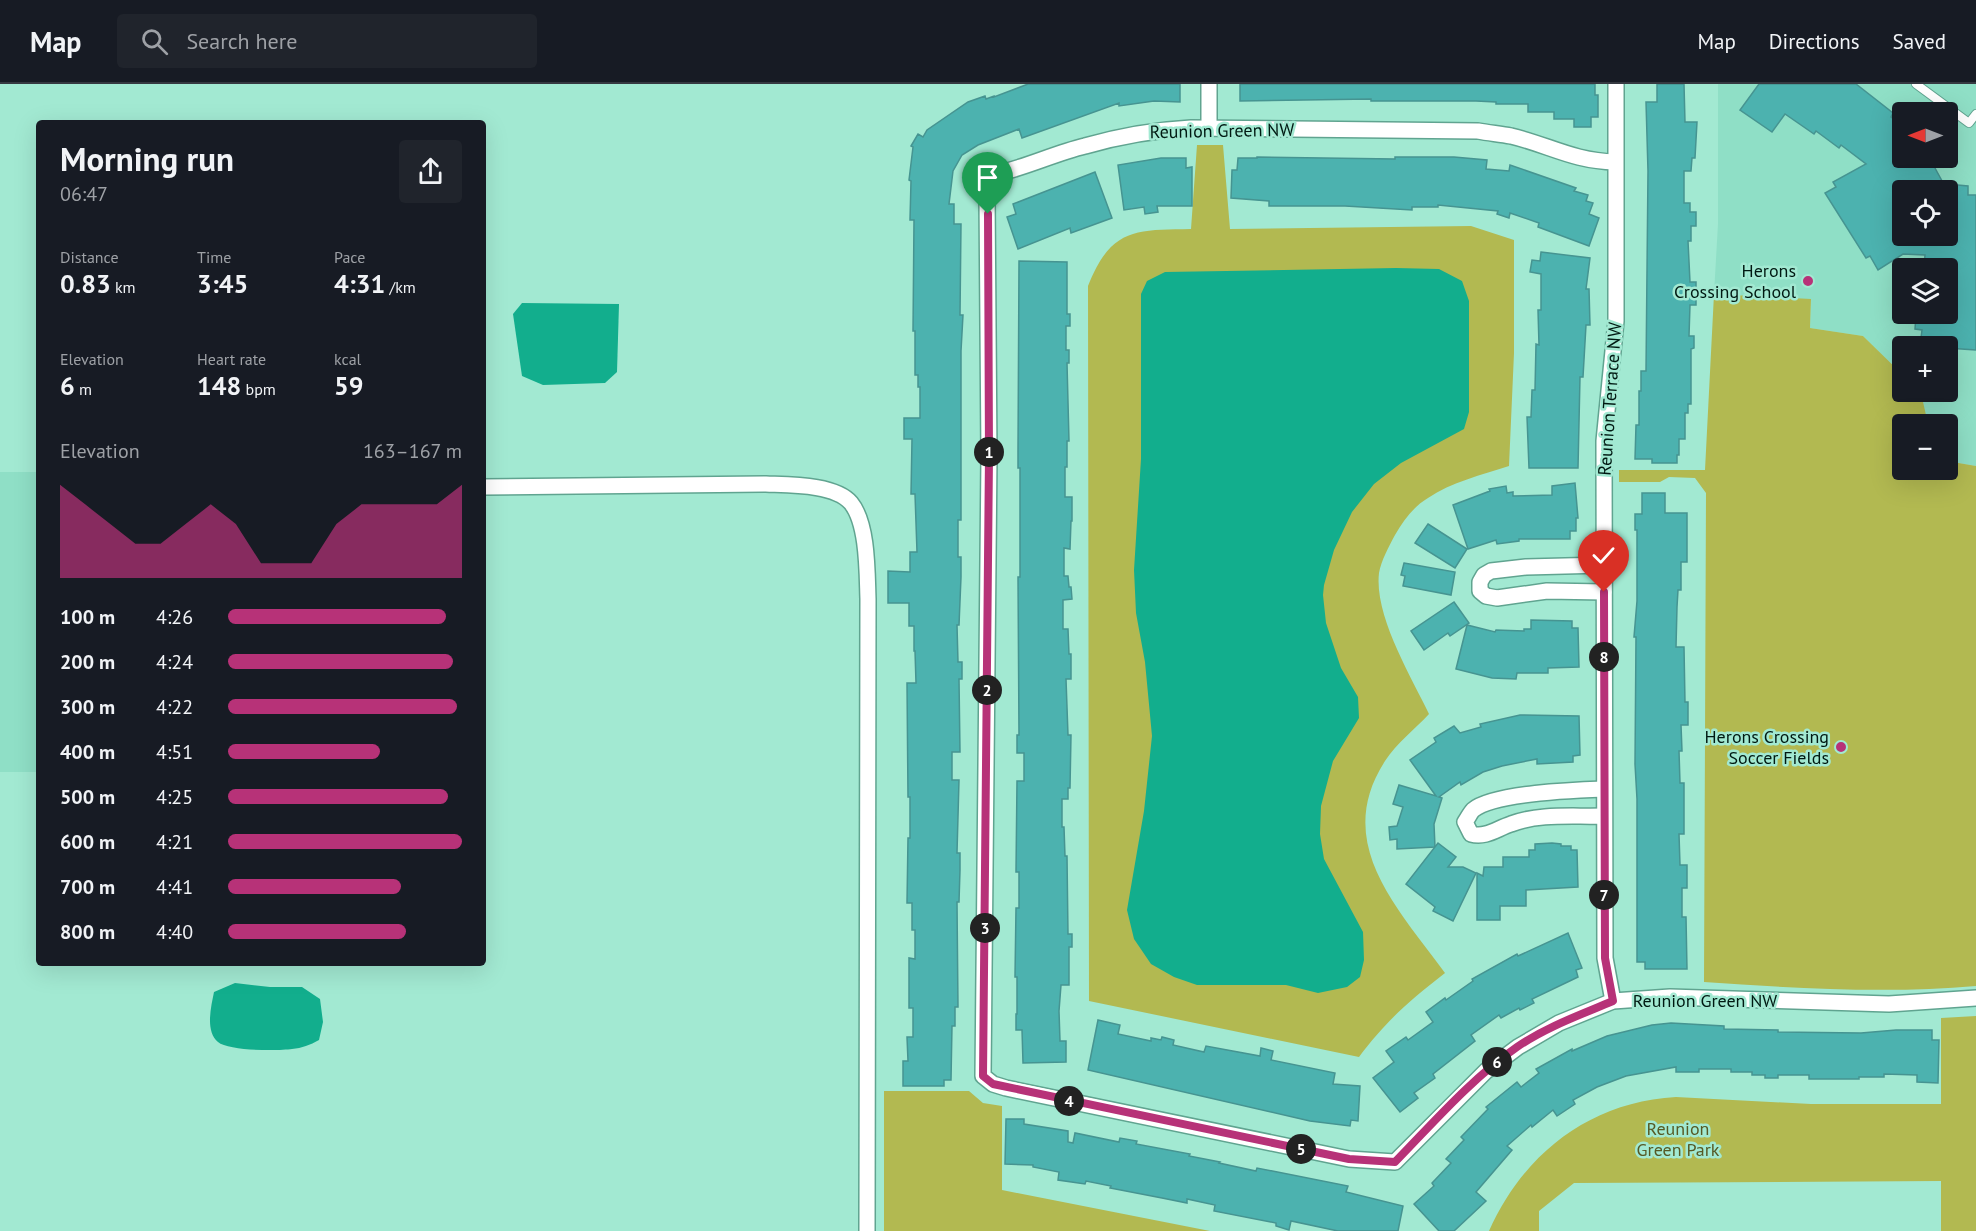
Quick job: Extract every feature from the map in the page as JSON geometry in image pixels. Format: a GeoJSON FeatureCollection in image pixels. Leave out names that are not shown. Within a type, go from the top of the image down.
{"type":"FeatureCollection","features":[{"type":"Feature","properties":{"kind":"street"},"geometry":{"type":"LineString","coordinates":[[1209,84],[1209,128]]}},
{"type":"Feature","properties":{"kind":"street","name":"Reunion Terrace NW"},"geometry":{"type":"LineString","coordinates":[[1613,1001],[1605,958],[1604,441],[1616,321],[1616,84]]}},
{"type":"Feature","properties":{"kind":"street","name":"Reunion Green NW"},"geometry":{"type":"LineString","coordinates":[[1615,162],[1577,158],[1511,136],[1478,131],[1209,128],[1156,130],[1084,146],[1000,173],[991,180],[987,196],[989,456],[983,1076],[993,1084],[1006,1088],[1349,1159],[1395,1162],[1486,1071],[1518,1047],[1559,1023],[1613,1001],[1670,997],[1889,1004],[1976,998]]}},
{"type":"Feature","properties":{"kind":"street"},"geometry":{"type":"LineString","coordinates":[[486,487],[777,484],[809,486],[833,492],[851,503],[862,530],[867,560],[868,599],[867,1231]]}},
{"type":"Feature","properties":{"kind":"street"},"geometry":{"type":"LineString","coordinates":[[1604,565],[1526,567],[1491,571],[1484,575],[1480,582],[1480,591],[1486,596],[1497,598],[1547,591],[1604,592]]}},
{"type":"Feature","properties":{"kind":"street"},"geometry":{"type":"LineString","coordinates":[[1604,789],[1552,792],[1483,804],[1472,811],[1465,822],[1471,834],[1480,836],[1512,823],[1530,819],[1604,816]]}},
{"type":"Feature","properties":{"kind":"lane"},"geometry":{"type":"LineString","coordinates":[[1916,84],[1970,123],[1976,114]]}},
{"type":"Feature","properties":{"kind":"shaded area","name":"Herons Crossing School"},"geometry":{"type":"Polygon","coordinates":[[[1718,84],[1976,84],[1976,466],[1958,463],[1958,414],[1925,414],[1922,402],[1958,402],[1958,336],[1892,336],[1892,364],[1863,336],[1810,328],[1811,300],[1714,294],[1718,224],[1718,84]]]}},
{"type":"Feature","properties":{"kind":"shaded area"},"geometry":{"type":"Polygon","coordinates":[[[1439,269],[1462,281],[1469,301],[1469,412],[1464,429],[1401,463],[1374,484],[1352,512],[1334,550],[1324,585],[1326,623],[1341,668],[1358,697],[1359,718],[1333,761],[1321,806],[1320,834],[1324,859],[1363,932],[1364,960],[1360,977],[1347,987],[1318,993],[1286,985],[1197,985],[1174,977],[1151,964],[1134,939],[1127,910],[1144,811],[1152,736],[1145,662],[1136,613],[1134,570],[1141,459],[1141,294],[1147,281],[1165,272],[1439,269]]]}},
{"type":"Feature","properties":{"kind":"shaded area"},"geometry":{"type":"Polygon","coordinates":[[[522,303],[619,304],[617,372],[605,383],[543,385],[522,376],[513,314],[522,303]]]}},
{"type":"Feature","properties":{"kind":"shaded area"},"geometry":{"type":"Polygon","coordinates":[[[0,472],[36,472],[36,772],[0,772],[0,472]]]}},
{"type":"Feature","properties":{"kind":"shaded area"},"geometry":{"type":"Polygon","coordinates":[[[235,983],[270,987],[302,987],[320,999],[323,1022],[319,1040],[299,1048],[285,1050],[242,1049],[218,1042],[211,1032],[210,1025],[214,992],[235,983]]]}},
{"type":"Feature","properties":{"kind":"green space"},"geometry":{"type":"Polygon","coordinates":[[[1197,145],[1223,145],[1230,229],[1471,226],[1514,240],[1514,353],[1509,466],[1467,479],[1437,492],[1418,505],[1395,535],[1379,573],[1382,608],[1388,626],[1429,714],[1389,755],[1370,791],[1365,820],[1368,847],[1391,899],[1445,973],[1399,1012],[1359,1057],[1089,1001],[1088,286],[1106,253],[1127,236],[1155,230],[1191,229],[1197,145]]]}},
{"type":"Feature","properties":{"kind":"green space","name":"Herons Crossing Soccer Fields"},"geometry":{"type":"Polygon","coordinates":[[[1714,294],[1811,299],[1810,328],[1863,336],[1892,364],[1892,402],[1923,402],[1926,414],[1892,414],[1892,480],[1958,480],[1958,463],[1976,466],[1976,986],[1874,990],[1704,982],[1706,493],[1695,478],[1669,477],[1660,482],[1619,482],[1619,470],[1705,470],[1714,294]]]}},
{"type":"Feature","properties":{"kind":"green space","name":"Reunion Green Park"},"geometry":{"type":"Polygon","coordinates":[[[1976,1016],[1976,1231],[1941,1231],[1941,1181],[1574,1183],[1539,1211],[1539,1231],[1489,1231],[1521,1178],[1541,1156],[1563,1137],[1588,1121],[1615,1109],[1645,1101],[1676,1097],[1811,1104],[1941,1104],[1941,1018],[1976,1016]]]}},
{"type":"Feature","properties":{"kind":"green space"},"geometry":{"type":"Polygon","coordinates":[[[884,1091],[969,1091],[983,1103],[1002,1106],[1002,1190],[1210,1231],[884,1231],[884,1091]]]}},
{"type":"Feature","properties":{"kind":"building"},"geometry":{"type":"Polygon","coordinates":[[[1028,84],[1180,84],[1180,102],[1154,101],[1119,106],[1119,103],[1022,138],[1019,129],[978,145],[962,155],[953,171],[949,204],[954,204],[954,224],[961,224],[960,315],[963,315],[961,520],[958,520],[958,557],[961,557],[961,577],[959,625],[957,625],[958,662],[962,662],[962,679],[959,679],[960,752],[952,752],[952,780],[959,780],[958,1007],[955,1007],[955,1026],[952,1026],[951,1080],[944,1080],[944,1086],[903,1086],[903,1061],[908,1061],[907,1037],[913,1037],[913,1008],[909,1008],[909,958],[915,959],[912,903],[907,903],[910,797],[908,797],[907,683],[916,683],[914,626],[909,626],[909,603],[888,603],[888,571],[910,572],[910,552],[917,552],[915,494],[911,494],[912,439],[904,439],[904,418],[920,418],[920,387],[918,387],[918,375],[915,375],[915,331],[913,331],[914,220],[910,220],[911,181],[909,180],[913,147],[911,146],[918,134],[923,137],[927,130],[968,102],[985,96],[986,99],[994,97],[1028,84]]]}},
{"type":"Feature","properties":{"kind":"building"},"geometry":{"type":"Polygon","coordinates":[[[1240,84],[1595,84],[1595,95],[1598,95],[1598,117],[1591,117],[1591,127],[1574,127],[1574,119],[1554,119],[1554,112],[1528,112],[1528,104],[1496,104],[1496,102],[1476,101],[1371,101],[1371,99],[1240,101],[1240,84]]]}},
{"type":"Feature","properties":{"kind":"building"},"geometry":{"type":"Polygon","coordinates":[[[1657,84],[1684,84],[1685,122],[1697,122],[1695,158],[1692,158],[1691,171],[1684,171],[1684,203],[1690,203],[1690,212],[1696,212],[1696,226],[1691,226],[1691,241],[1688,241],[1690,282],[1696,282],[1696,305],[1690,305],[1689,336],[1694,336],[1694,348],[1691,349],[1691,404],[1688,404],[1688,413],[1685,413],[1685,439],[1679,439],[1677,463],[1652,463],[1652,459],[1635,459],[1641,371],[1646,371],[1648,171],[1646,102],[1657,102],[1657,84]]]}},
{"type":"Feature","properties":{"kind":"building"},"geometry":{"type":"Polygon","coordinates":[[[1759,84],[1856,84],[1892,112],[1892,168],[1935,168],[1942,180],[1892,180],[1892,246],[1958,246],[1958,185],[1968,186],[1968,195],[1976,195],[1976,350],[1958,349],[1958,336],[1921,336],[1922,330],[1915,329],[1915,324],[1958,324],[1958,258],[1925,258],[1925,255],[1903,254],[1892,258],[1892,261],[1878,270],[1870,256],[1866,258],[1825,193],[1836,187],[1833,182],[1866,164],[1841,145],[1839,148],[1816,131],[1814,134],[1785,114],[1772,132],[1740,110],[1759,84]]]}},
{"type":"Feature","properties":{"kind":"building"},"geometry":{"type":"Polygon","coordinates":[[[1395,157],[1454,157],[1487,160],[1486,169],[1509,171],[1510,165],[1576,188],[1574,191],[1588,195],[1586,201],[1593,203],[1589,214],[1599,218],[1589,246],[1538,227],[1539,223],[1510,213],[1509,218],[1497,214],[1498,211],[1438,205],[1438,207],[1412,207],[1412,210],[1345,206],[1269,206],[1269,201],[1231,198],[1232,170],[1237,170],[1238,158],[1395,159],[1395,157]]]}},
{"type":"Feature","properties":{"kind":"building"},"geometry":{"type":"Polygon","coordinates":[[[1161,158],[1186,158],[1186,168],[1192,167],[1192,206],[1157,206],[1158,212],[1145,214],[1144,207],[1124,210],[1118,165],[1161,158]]]}},
{"type":"Feature","properties":{"kind":"building"},"geometry":{"type":"Polygon","coordinates":[[[1095,172],[1112,218],[1071,233],[1070,228],[1018,249],[1007,217],[1016,214],[1013,204],[1095,172]]]}},
{"type":"Feature","properties":{"kind":"building"},"geometry":{"type":"Polygon","coordinates":[[[1541,252],[1590,258],[1586,289],[1589,289],[1590,325],[1586,325],[1583,377],[1580,377],[1578,468],[1529,468],[1527,417],[1531,417],[1532,390],[1535,390],[1536,344],[1539,345],[1538,310],[1541,310],[1541,274],[1530,272],[1532,260],[1540,261],[1541,252]]]}},
{"type":"Feature","properties":{"kind":"building"},"geometry":{"type":"Polygon","coordinates":[[[1019,261],[1067,262],[1067,314],[1070,314],[1070,326],[1066,326],[1066,350],[1069,350],[1069,363],[1067,363],[1069,441],[1067,441],[1067,467],[1065,467],[1065,497],[1072,497],[1072,521],[1070,549],[1064,548],[1064,576],[1068,576],[1072,599],[1063,600],[1063,629],[1068,629],[1069,654],[1071,654],[1071,679],[1066,679],[1068,735],[1071,735],[1070,788],[1068,788],[1068,799],[1062,799],[1062,827],[1064,827],[1065,856],[1067,856],[1068,934],[1072,934],[1072,947],[1069,947],[1069,985],[1061,985],[1059,1011],[1060,1041],[1066,1041],[1066,1062],[1023,1063],[1022,1030],[1016,1030],[1016,908],[1019,908],[1019,872],[1016,872],[1017,781],[1024,781],[1024,753],[1017,753],[1017,735],[1019,735],[1018,577],[1020,577],[1019,261]]]}},
{"type":"Feature","properties":{"kind":"building"},"geometry":{"type":"Polygon","coordinates":[[[1575,483],[1578,518],[1576,518],[1576,531],[1570,531],[1570,539],[1519,539],[1519,541],[1497,544],[1496,540],[1468,549],[1453,505],[1490,491],[1489,489],[1506,486],[1507,493],[1513,492],[1513,496],[1552,495],[1552,486],[1575,483]]]}},
{"type":"Feature","properties":{"kind":"building"},"geometry":{"type":"Polygon","coordinates":[[[1642,493],[1665,493],[1665,513],[1687,513],[1687,562],[1681,562],[1676,647],[1684,647],[1685,702],[1688,702],[1688,725],[1681,725],[1682,751],[1679,751],[1680,783],[1684,783],[1684,834],[1679,834],[1680,865],[1687,865],[1687,888],[1682,888],[1682,917],[1686,917],[1687,969],[1645,969],[1645,962],[1637,962],[1636,637],[1634,637],[1637,601],[1637,530],[1635,530],[1635,514],[1642,514],[1642,493]]]}},
{"type":"Feature","properties":{"kind":"building"},"geometry":{"type":"Polygon","coordinates":[[[1428,524],[1467,549],[1455,568],[1415,543],[1428,524]]]}},
{"type":"Feature","properties":{"kind":"building"},"geometry":{"type":"Polygon","coordinates":[[[1404,563],[1455,572],[1451,595],[1403,586],[1405,576],[1401,575],[1404,563]]]}},
{"type":"Feature","properties":{"kind":"building"},"geometry":{"type":"Polygon","coordinates":[[[1454,602],[1469,623],[1450,636],[1448,633],[1424,650],[1411,631],[1454,602]]]}},
{"type":"Feature","properties":{"kind":"building"},"geometry":{"type":"Polygon","coordinates":[[[1531,620],[1572,621],[1572,628],[1578,628],[1579,667],[1548,668],[1548,673],[1517,673],[1516,679],[1492,678],[1456,669],[1467,625],[1495,632],[1496,630],[1524,631],[1524,629],[1531,629],[1531,620]]]}},
{"type":"Feature","properties":{"kind":"building"},"geometry":{"type":"Polygon","coordinates":[[[1520,715],[1579,716],[1580,755],[1573,756],[1573,762],[1537,764],[1537,759],[1502,766],[1483,772],[1461,785],[1460,782],[1439,797],[1442,798],[1434,824],[1435,847],[1397,849],[1397,839],[1390,840],[1389,827],[1397,826],[1403,807],[1393,804],[1399,785],[1436,796],[1410,760],[1436,742],[1434,738],[1454,726],[1460,733],[1481,727],[1480,724],[1520,715]]]}},
{"type":"Feature","properties":{"kind":"building"},"geometry":{"type":"Polygon","coordinates":[[[1438,843],[1456,857],[1448,867],[1463,867],[1476,873],[1453,921],[1433,911],[1435,907],[1406,884],[1438,843]]]}},
{"type":"Feature","properties":{"kind":"building"},"geometry":{"type":"Polygon","coordinates":[[[1552,843],[1571,846],[1571,850],[1577,850],[1578,887],[1526,890],[1526,906],[1500,906],[1500,920],[1477,920],[1477,873],[1483,876],[1484,867],[1503,867],[1503,857],[1529,857],[1529,850],[1535,850],[1535,844],[1552,843]]]}},
{"type":"Feature","properties":{"kind":"building"},"geometry":{"type":"Polygon","coordinates":[[[1568,933],[1582,968],[1576,970],[1578,977],[1532,999],[1534,1003],[1520,1010],[1519,1008],[1501,1018],[1499,1015],[1471,1035],[1475,1041],[1433,1074],[1435,1078],[1414,1093],[1418,1098],[1400,1112],[1373,1078],[1394,1062],[1386,1051],[1406,1037],[1408,1040],[1433,1022],[1426,1012],[1473,981],[1472,979],[1517,954],[1518,956],[1568,933]]]}},
{"type":"Feature","properties":{"kind":"building"},"geometry":{"type":"Polygon","coordinates":[[[1098,1020],[1120,1025],[1118,1034],[1151,1041],[1151,1038],[1161,1040],[1162,1037],[1174,1040],[1173,1045],[1204,1052],[1206,1046],[1260,1056],[1261,1048],[1273,1051],[1271,1060],[1335,1073],[1333,1084],[1360,1086],[1358,1121],[1351,1120],[1350,1126],[1310,1121],[1088,1070],[1098,1020]]]}},
{"type":"Feature","properties":{"kind":"building"},"geometry":{"type":"Polygon","coordinates":[[[1671,1023],[1724,1026],[1724,1029],[1778,1030],[1778,1032],[1861,1033],[1932,1030],[1932,1040],[1939,1040],[1938,1083],[1917,1082],[1917,1075],[1884,1074],[1884,1077],[1859,1077],[1859,1079],[1809,1079],[1809,1075],[1778,1075],[1778,1078],[1765,1078],[1765,1075],[1752,1075],[1752,1072],[1731,1072],[1731,1069],[1676,1072],[1676,1067],[1626,1076],[1597,1087],[1573,1100],[1575,1104],[1557,1116],[1553,1110],[1507,1146],[1512,1150],[1476,1192],[1486,1201],[1454,1231],[1439,1231],[1414,1204],[1434,1186],[1432,1183],[1451,1163],[1446,1159],[1464,1140],[1461,1137],[1488,1109],[1486,1107],[1517,1082],[1521,1087],[1539,1073],[1536,1069],[1572,1049],[1572,1051],[1607,1036],[1652,1025],[1671,1023]]]}},
{"type":"Feature","properties":{"kind":"building"},"geometry":{"type":"Polygon","coordinates":[[[1006,1119],[1024,1119],[1024,1124],[1068,1131],[1068,1142],[1073,1143],[1075,1133],[1119,1142],[1120,1138],[1137,1141],[1136,1144],[1190,1154],[1189,1156],[1256,1171],[1257,1168],[1348,1186],[1346,1192],[1403,1206],[1398,1231],[1338,1231],[1291,1221],[1289,1230],[1276,1226],[1276,1223],[1214,1211],[1215,1205],[1187,1199],[1187,1203],[1086,1181],[1085,1184],[1058,1180],[1059,1172],[1033,1167],[1033,1165],[1005,1164],[1006,1119]]]}},
{"type":"Feature","properties":{"kind":"place","name":"Herons Crossing School"},"geometry":{"type":"Point","coordinates":[1808,281]}},
{"type":"Feature","properties":{"kind":"place","name":"Herons Crossing Soccer Fields"},"geometry":{"type":"Point","coordinates":[1841,747]}},
{"type":"Feature","properties":{"kind":"route"},"geometry":{"type":"LineString","coordinates":[[988,214],[989,456],[983,1076],[993,1084],[1349,1159],[1395,1162],[1486,1071],[1518,1047],[1559,1023],[1613,1001],[1605,958],[1604,592]]}}]}
